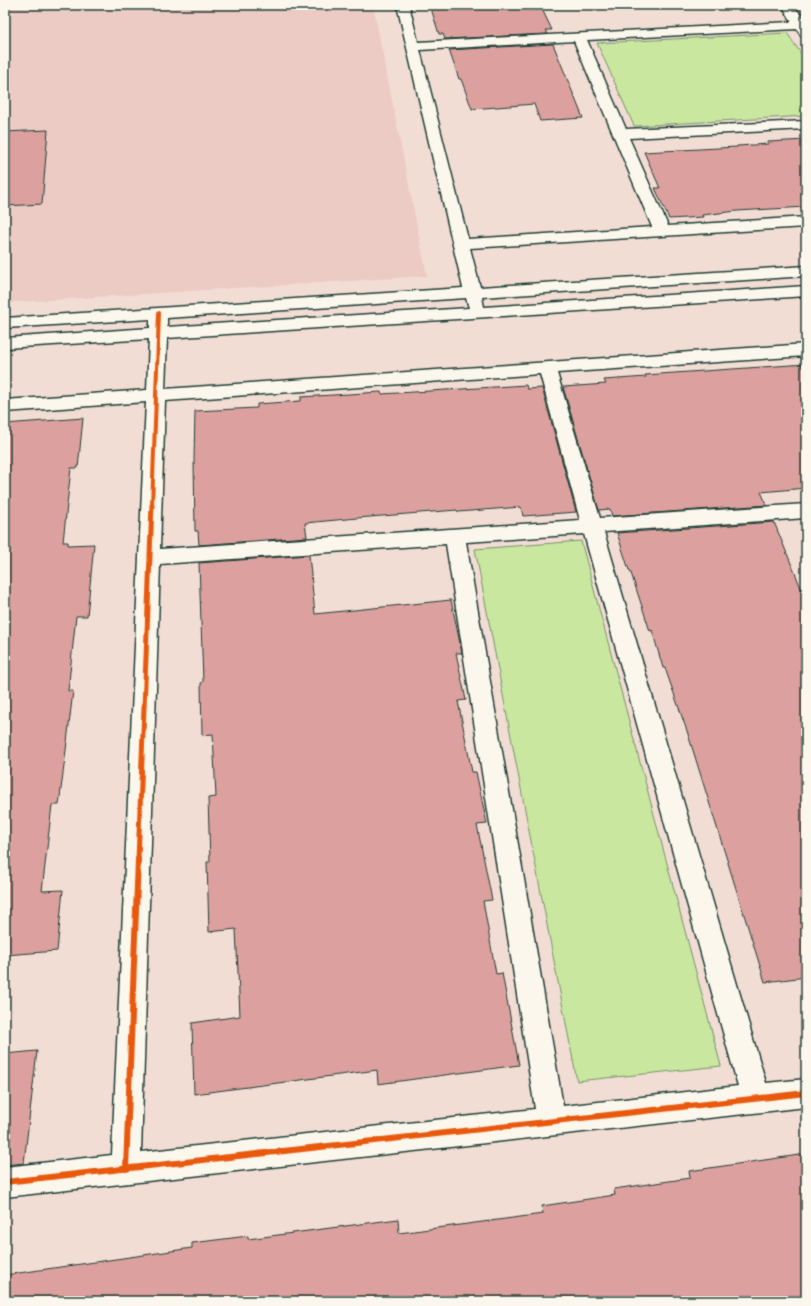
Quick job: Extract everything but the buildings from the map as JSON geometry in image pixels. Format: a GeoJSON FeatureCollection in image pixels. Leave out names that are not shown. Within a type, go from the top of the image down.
{"type":"FeatureCollection","features":[{"type":"Feature","properties":{"kind":"street"},"geometry":{"type":"LineString","coordinates":[[403,5],[477,312]]}},
{"type":"Feature","properties":{"kind":"street"},"geometry":{"type":"LineString","coordinates":[[413,46],[578,37],[803,29],[788,5]]}},
{"type":"Feature","properties":{"kind":"street"},"geometry":{"type":"LineString","coordinates":[[578,37],[662,231]]}},
{"type":"Feature","properties":{"kind":"street"},"geometry":{"type":"LineString","coordinates":[[620,134],[806,125]]}},
{"type":"Feature","properties":{"kind":"street"},"geometry":{"type":"LineString","coordinates":[[461,244],[806,222]]}},
{"type":"Feature","properties":{"kind":"street"},"geometry":{"type":"LineString","coordinates":[[5,344],[159,323],[472,293],[806,271]]}},
{"type":"Feature","properties":{"kind":"street"},"geometry":{"type":"LineString","coordinates":[[5,323],[159,323],[477,312],[806,291]]}},
{"type":"Feature","properties":{"kind":"street"},"geometry":{"type":"LineString","coordinates":[[126,1169],[159,323]]}},
{"type":"Feature","properties":{"kind":"street"},"geometry":{"type":"LineString","coordinates":[[5,406],[806,350]]}},
{"type":"Feature","properties":{"kind":"street"},"geometry":{"type":"LineString","coordinates":[[546,369],[756,1099]]}},
{"type":"Feature","properties":{"kind":"street"},"geometry":{"type":"LineString","coordinates":[[150,557],[592,526],[804,515]]}},
{"type":"Feature","properties":{"kind":"street"},"geometry":{"type":"LineString","coordinates":[[455,536],[551,1122]]}},
{"type":"Feature","properties":{"kind":"street"},"geometry":{"type":"LineString","coordinates":[[5,1182],[806,1093]]}},
{"type":"Feature","properties":{"kind":"shaded area"},"geometry":{"type":"Polygon","coordinates":[[[5,5],[373,5],[427,276],[5,303],[5,5]]]}},
{"type":"Feature","properties":{"kind":"green space"},"geometry":{"type":"Polygon","coordinates":[[[787,33],[806,61],[806,116],[634,126],[597,43],[787,33]]]}},
{"type":"Feature","properties":{"kind":"green space"},"geometry":{"type":"Polygon","coordinates":[[[581,541],[721,1066],[577,1081],[475,549],[581,541]]]}},
{"type":"Feature","properties":{"kind":"cycle path"},"geometry":{"type":"LineString","coordinates":[[126,1169],[159,313]]}},
{"type":"Feature","properties":{"kind":"cycle path"},"geometry":{"type":"LineString","coordinates":[[5,1182],[806,1093]]}}]}
